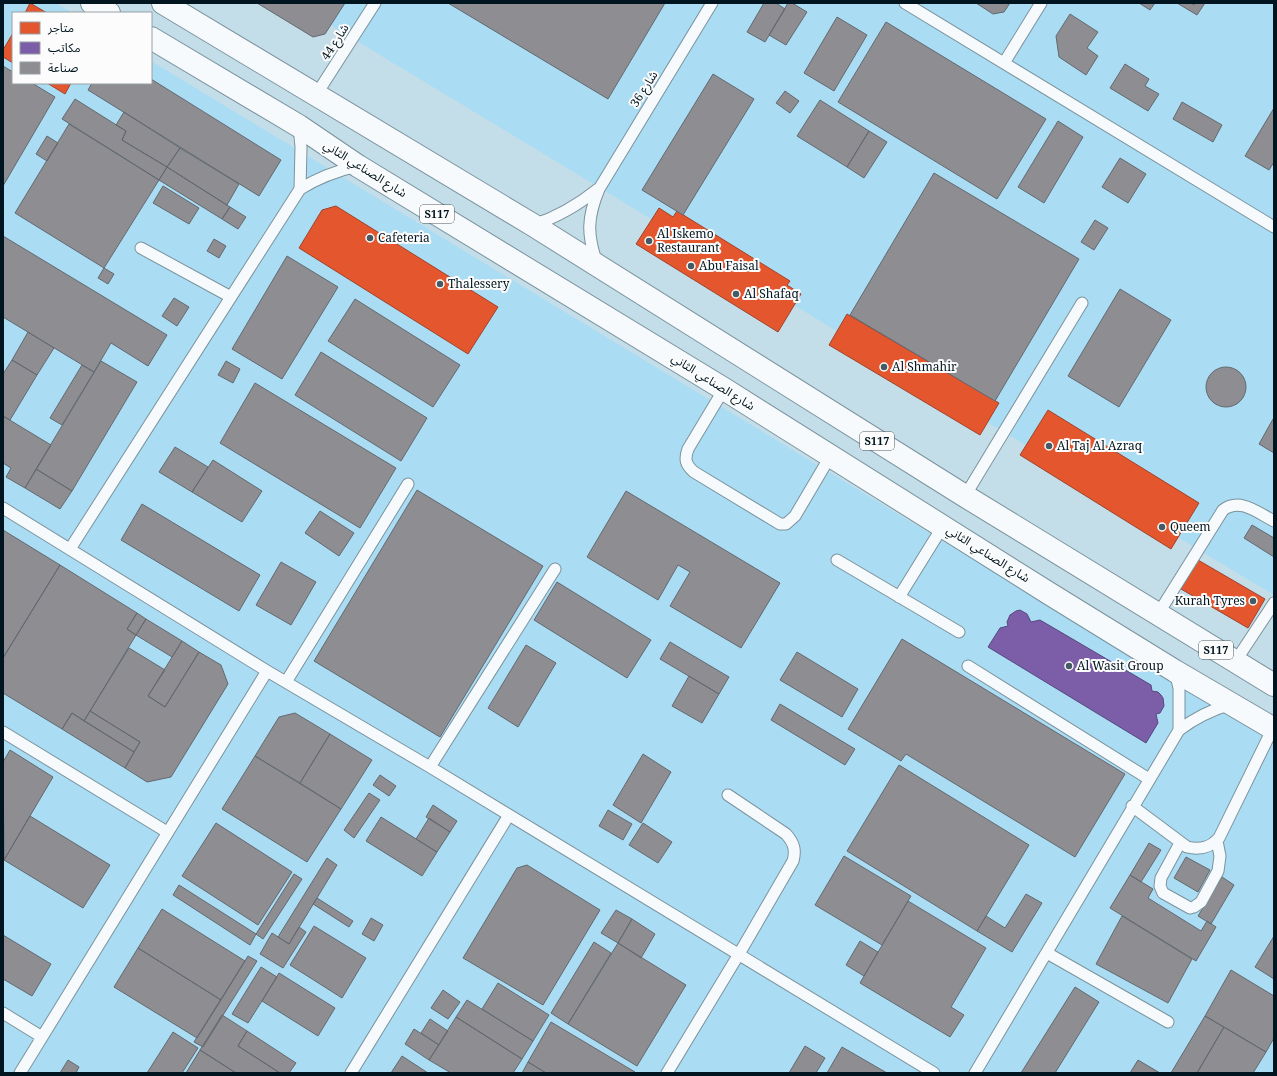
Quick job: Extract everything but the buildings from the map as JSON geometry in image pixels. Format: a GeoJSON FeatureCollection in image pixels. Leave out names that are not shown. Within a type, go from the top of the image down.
{"type":"FeatureCollection","features":[{"type":"Feature","properties":{"kind":"main road"},"geometry":{"type":"LineString","coordinates":[[92,3],[107,12]]}},
{"type":"Feature","properties":{"kind":"main road","name":"S117"},"geometry":{"type":"LineString","coordinates":[[163,3],[533,225],[964,496],[1274,685]]}},
{"type":"Feature","properties":{"kind":"main road","name":"شارع الصناعي الثاني"},"geometry":{"type":"LineString","coordinates":[[152,39],[299,126],[358,166],[831,455],[1175,671],[1273,728]]}},
{"type":"Feature","properties":{"kind":"lane","name":"شارع 44"},"geometry":{"type":"LineString","coordinates":[[316,95],[375,3]]}},
{"type":"Feature","properties":{"kind":"lane","name":"شارع 36"},"geometry":{"type":"LineString","coordinates":[[598,265],[591,246],[589,227],[592,207],[599,189],[712,3]]}},
{"type":"Feature","properties":{"kind":"lane"},"geometry":{"type":"LineString","coordinates":[[905,3],[1274,227]]}},
{"type":"Feature","properties":{"kind":"lane"},"geometry":{"type":"LineString","coordinates":[[1004,63],[1041,3]]}},
{"type":"Feature","properties":{"kind":"lane"},"geometry":{"type":"LineString","coordinates":[[299,126],[301,148],[300,189]]}},
{"type":"Feature","properties":{"kind":"lane"},"geometry":{"type":"LineString","coordinates":[[70,549],[300,189],[338,170],[358,166]]}},
{"type":"Feature","properties":{"kind":"lane","name":"شارع 36"},"geometry":{"type":"LineString","coordinates":[[533,225],[568,211],[599,189]]}},
{"type":"Feature","properties":{"kind":"lane"},"geometry":{"type":"LineString","coordinates":[[141,248],[231,297]]}},
{"type":"Feature","properties":{"kind":"lane"},"geometry":{"type":"LineString","coordinates":[[964,496],[1082,303]]}},
{"type":"Feature","properties":{"kind":"lane"},"geometry":{"type":"LineString","coordinates":[[724,389],[688,449],[685,462],[694,472],[780,524],[786,524],[795,516],[831,455]]}},
{"type":"Feature","properties":{"kind":"lane"},"geometry":{"type":"LineString","coordinates":[[286,682],[408,484]]}},
{"type":"Feature","properties":{"kind":"lane"},"geometry":{"type":"LineString","coordinates":[[1158,614],[1223,510],[1232,505],[1243,505],[1274,521]]}},
{"type":"Feature","properties":{"kind":"lane"},"geometry":{"type":"LineString","coordinates":[[3,508],[286,682],[430,767],[934,1073]]}},
{"type":"Feature","properties":{"kind":"lane"},"geometry":{"type":"LineString","coordinates":[[899,597],[943,526]]}},
{"type":"Feature","properties":{"kind":"lane"},"geometry":{"type":"LineString","coordinates":[[837,560],[959,632]]}},
{"type":"Feature","properties":{"kind":"lane"},"geometry":{"type":"LineString","coordinates":[[430,767],[554,569]]}},
{"type":"Feature","properties":{"kind":"lane"},"geometry":{"type":"LineString","coordinates":[[1235,662],[1274,603]]}},
{"type":"Feature","properties":{"kind":"lane"},"geometry":{"type":"LineString","coordinates":[[968,666],[1149,780]]}},
{"type":"Feature","properties":{"kind":"lane"},"geometry":{"type":"LineString","coordinates":[[20,1073],[267,670]]}},
{"type":"Feature","properties":{"kind":"lane"},"geometry":{"type":"LineString","coordinates":[[1175,671],[1179,688],[1178,730]]}},
{"type":"Feature","properties":{"kind":"lane"},"geometry":{"type":"LineString","coordinates":[[975,1073],[1178,730],[1196,718],[1215,709],[1231,704]]}},
{"type":"Feature","properties":{"kind":"lane"},"geometry":{"type":"LineString","coordinates":[[1132,806],[1187,847],[1195,849],[1210,846],[1219,838],[1273,728]]}},
{"type":"Feature","properties":{"kind":"lane"},"geometry":{"type":"LineString","coordinates":[[3,732],[167,832]]}},
{"type":"Feature","properties":{"kind":"lane"},"geometry":{"type":"LineString","coordinates":[[667,1073],[793,861],[794,846],[786,834],[728,795]]}},
{"type":"Feature","properties":{"kind":"lane"},"geometry":{"type":"LineString","coordinates":[[351,1073],[508,815]]}},
{"type":"Feature","properties":{"kind":"lane"},"geometry":{"type":"LineString","coordinates":[[1180,843],[1161,878],[1160,886],[1163,893],[1190,908],[1201,902],[1218,871],[1220,856],[1217,841]]}},
{"type":"Feature","properties":{"kind":"lane"},"geometry":{"type":"LineString","coordinates":[[1047,953],[1168,1022]]}},
{"type":"Feature","properties":{"kind":"lane"},"geometry":{"type":"LineString","coordinates":[[3,1013],[42,1037]]}},
{"type":"Feature","properties":{"kind":"shaded area"},"geometry":{"type":"Polygon","coordinates":[[[3,3],[56,3],[70,12],[12,12],[12,84],[152,84],[152,62],[1274,742],[1274,1073],[3,1073],[3,3]]]}},
{"type":"Feature","properties":{"kind":"shaded area"},"geometry":{"type":"Polygon","coordinates":[[[294,3],[1274,3],[1274,595],[1204,553],[294,3]]]}},
{"type":"Feature","properties":{"kind":"place","name":"Cafeteria"},"geometry":{"type":"Point","coordinates":[370,238]}},
{"type":"Feature","properties":{"kind":"place","name":"Al Iskemo Restaurant"},"geometry":{"type":"Point","coordinates":[649,241]}},
{"type":"Feature","properties":{"kind":"place","name":"Abu Faisal"},"geometry":{"type":"Point","coordinates":[691,266]}},
{"type":"Feature","properties":{"kind":"place","name":"Thalessery"},"geometry":{"type":"Point","coordinates":[440,284]}},
{"type":"Feature","properties":{"kind":"place","name":"Al Shafaq"},"geometry":{"type":"Point","coordinates":[736,294]}},
{"type":"Feature","properties":{"kind":"place","name":"Al Shmahir"},"geometry":{"type":"Point","coordinates":[884,367]}},
{"type":"Feature","properties":{"kind":"place","name":"Al Taj Al Azraq"},"geometry":{"type":"Point","coordinates":[1049,446]}},
{"type":"Feature","properties":{"kind":"place","name":"Queem"},"geometry":{"type":"Point","coordinates":[1162,527]}},
{"type":"Feature","properties":{"kind":"place","name":"Kurah Tyres"},"geometry":{"type":"Point","coordinates":[1253,601]}},
{"type":"Feature","properties":{"kind":"place","name":"Al Wasit Group"},"geometry":{"type":"Point","coordinates":[1069,666]}}]}
